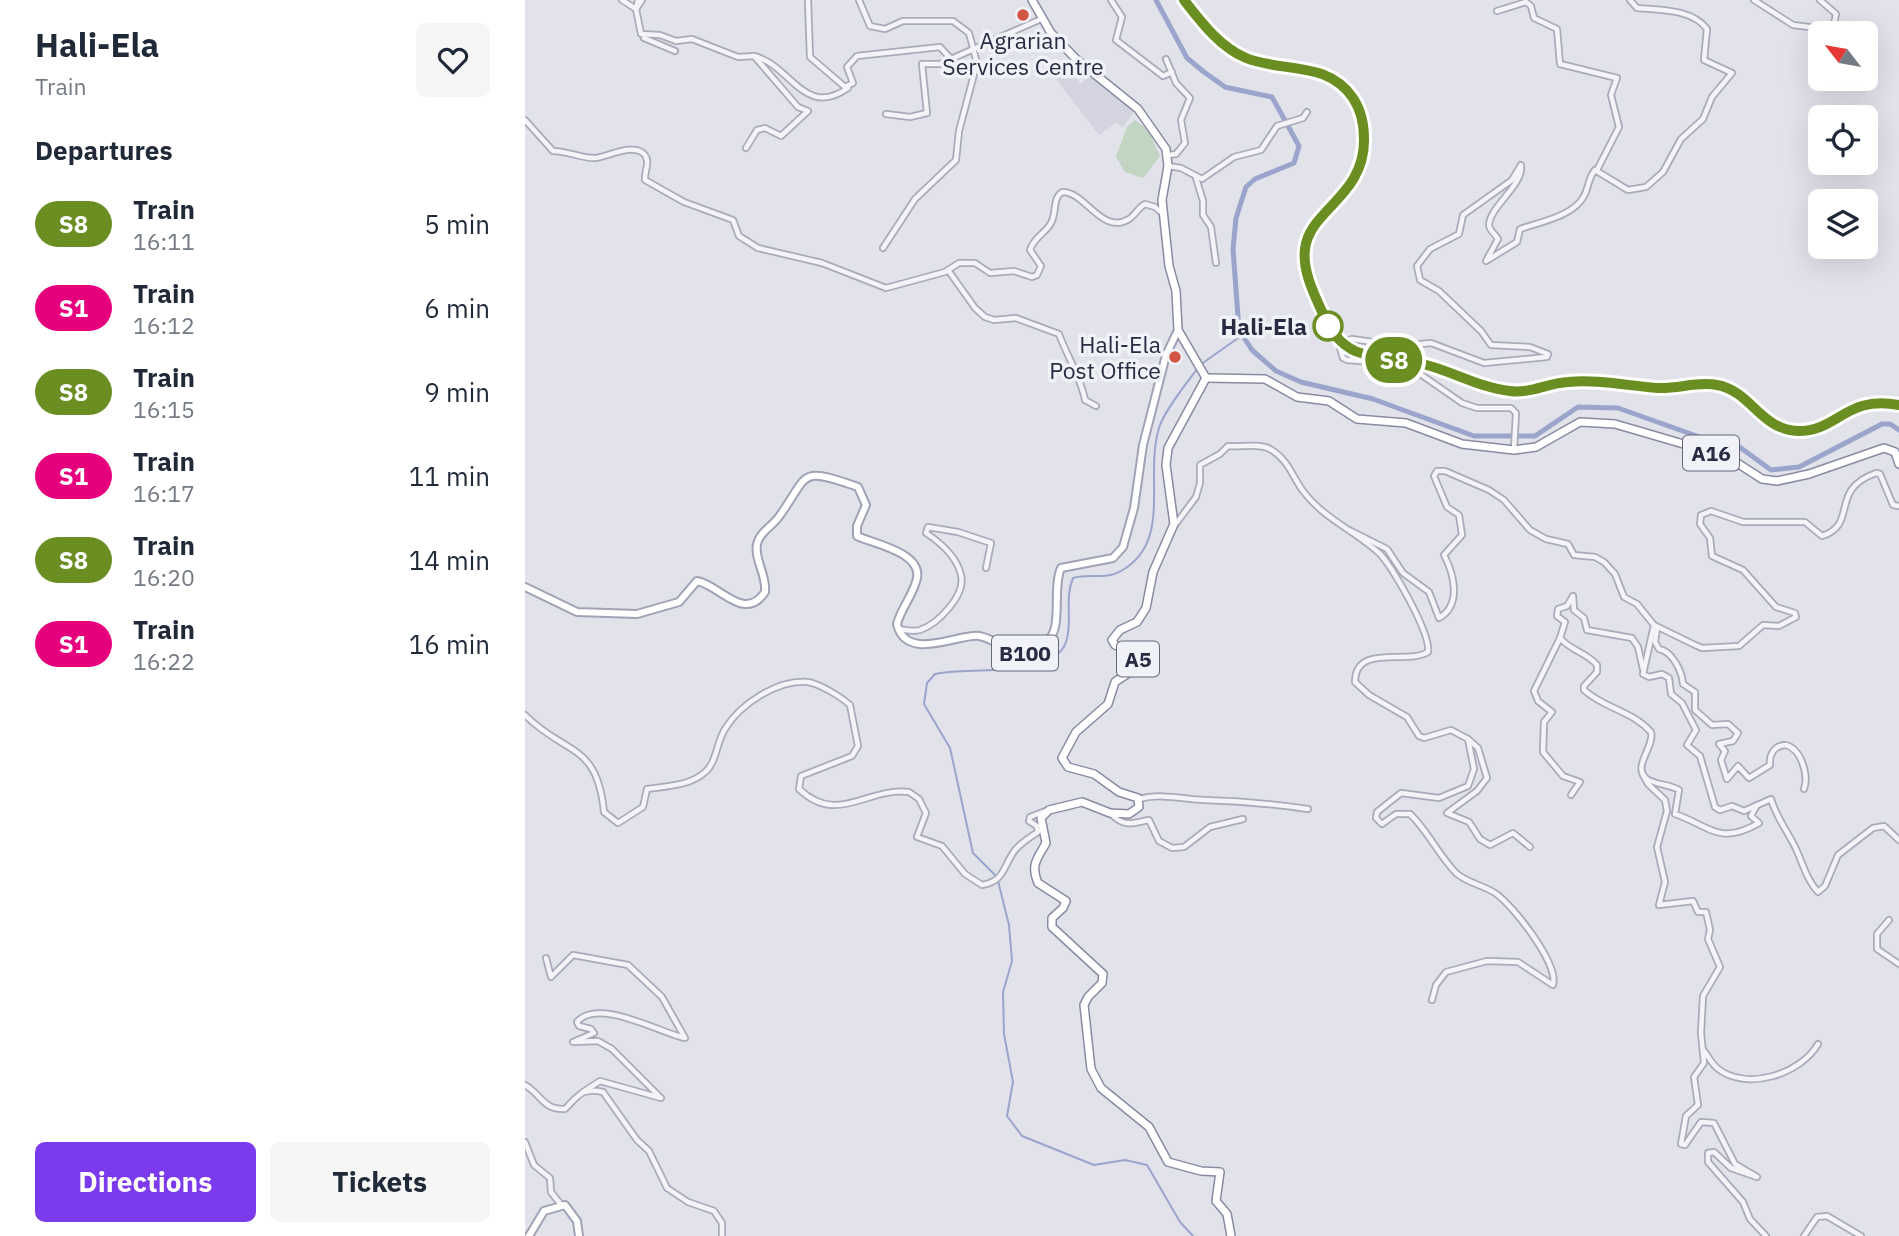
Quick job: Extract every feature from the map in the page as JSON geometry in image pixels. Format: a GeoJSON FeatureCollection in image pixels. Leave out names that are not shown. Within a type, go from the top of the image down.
{"type":"FeatureCollection","features":[{"type":"Feature","properties":{"kind":"highway"},"geometry":{"type":"LineString","coordinates":[[1032,0],[1041,19],[1076,59],[1137,109],[1169,155],[1162,200],[1178,330],[1204,376],[1168,449],[1166,465],[1174,526]]}},
{"type":"Feature","properties":{"kind":"highway","name":"A16"},"geometry":{"type":"LineString","coordinates":[[1204,376],[1265,379],[1297,397],[1329,401],[1357,419],[1406,423],[1462,444],[1536,447],[1580,422],[1615,424],[1728,457],[1762,479],[1777,481],[1809,474],[1884,448],[1895,452],[1899,464]]}},
{"type":"Feature","properties":{"kind":"highway","name":"A5"},"geometry":{"type":"LineString","coordinates":[[1139,799],[1119,792],[1094,774],[1068,767],[1062,758],[1076,732],[1108,704],[1115,682],[1136,668],[1136,654],[1115,645],[1112,640],[1120,630],[1135,624],[1144,614],[1153,572],[1174,526]]}},
{"type":"Feature","properties":{"kind":"highway"},"geometry":{"type":"LineString","coordinates":[[1139,799],[1139,807],[1132,813],[1110,813],[1082,802],[1049,810],[1041,818],[1046,843],[1034,860],[1035,874],[1038,883],[1066,901],[1050,924],[1093,961],[1104,976],[1103,983],[1085,1001],[1084,1009],[1093,1076],[1101,1088],[1149,1127],[1168,1162],[1204,1172],[1220,1172],[1216,1201],[1227,1214],[1231,1236]]}},
{"type":"Feature","properties":{"kind":"main road","name":"B100"},"geometry":{"type":"LineString","coordinates":[[897,629],[924,645],[977,635],[1008,652],[1022,654],[1048,640],[1055,627],[1055,591],[1062,568],[1113,558],[1123,547],[1134,508],[1150,419],[1170,342],[1178,330]]}},
{"type":"Feature","properties":{"kind":"main road"},"geometry":{"type":"LineString","coordinates":[[525,587],[583,613],[637,614],[663,608],[679,602],[697,581],[712,586],[733,603],[746,604],[762,596],[766,585],[757,554],[759,538],[778,518],[798,483],[809,476],[818,476],[859,487],[866,500],[866,510],[857,526],[857,536],[903,555],[916,568],[917,579],[899,616],[897,629]]}},
{"type":"Feature","properties":{"kind":"main road"},"geometry":{"type":"LineString","coordinates":[[530,1236],[544,1211],[562,1206],[569,1207],[579,1236]]}},
{"type":"Feature","properties":{"kind":"street"},"geometry":{"type":"LineString","coordinates":[[622,0],[636,9]]}},
{"type":"Feature","properties":{"kind":"street"},"geometry":{"type":"LineString","coordinates":[[640,0],[636,9],[642,34],[647,40],[675,51]]}},
{"type":"Feature","properties":{"kind":"street"},"geometry":{"type":"LineString","coordinates":[[808,0],[810,57],[848,88]]}},
{"type":"Feature","properties":{"kind":"street"},"geometry":{"type":"LineString","coordinates":[[859,0],[870,26],[885,29],[903,21],[953,21],[969,33],[975,49],[976,76],[969,88],[956,160],[915,200],[883,248]]}},
{"type":"Feature","properties":{"kind":"street"},"geometry":{"type":"LineString","coordinates":[[1111,0],[1122,17],[1116,40],[1163,76],[1172,72]]}},
{"type":"Feature","properties":{"kind":"street"},"geometry":{"type":"LineString","coordinates":[[1597,170],[1628,190],[1646,187],[1663,172],[1681,139],[1703,119],[1712,97],[1732,73],[1704,60],[1707,29],[1699,20],[1673,12],[1637,8],[1630,0]]}},
{"type":"Feature","properties":{"kind":"street"},"geometry":{"type":"LineString","coordinates":[[1754,0],[1793,25],[1833,30],[1836,14],[1820,0]]}},
{"type":"Feature","properties":{"kind":"street"},"geometry":{"type":"LineString","coordinates":[[1497,11],[1526,2],[1531,6],[1534,18],[1557,29],[1560,64],[1617,78],[1611,95],[1619,127],[1597,170],[1589,177],[1584,195],[1571,208],[1520,229],[1517,242],[1486,261],[1498,239],[1489,223],[1506,194],[1519,179],[1521,165],[1512,180],[1463,215],[1459,234],[1430,249],[1417,266],[1420,280],[1439,291],[1481,331],[1490,345],[1530,347],[1548,354],[1547,357],[1484,363],[1431,343],[1401,346],[1352,339],[1345,341],[1340,348],[1343,358],[1347,360],[1413,369],[1454,399],[1469,405],[1511,408],[1515,411],[1514,446]]}},
{"type":"Feature","properties":{"kind":"street"},"geometry":{"type":"LineString","coordinates":[[886,114],[910,117],[927,113],[921,65],[940,64],[1041,19]]}},
{"type":"Feature","properties":{"kind":"street"},"geometry":{"type":"LineString","coordinates":[[642,34],[660,35],[676,41],[692,39],[738,57],[754,56],[775,66],[797,87],[814,97],[838,95],[848,88],[853,83],[846,67],[857,56],[940,47],[951,59]]}},
{"type":"Feature","properties":{"kind":"street"},"geometry":{"type":"LineString","coordinates":[[747,148],[757,130],[765,128],[781,136],[808,111],[798,107],[754,56]]}},
{"type":"Feature","properties":{"kind":"street"},"geometry":{"type":"LineString","coordinates":[[1166,59],[1175,83],[1190,98],[1181,120],[1185,143],[1177,154],[1169,155]]}},
{"type":"Feature","properties":{"kind":"street"},"geometry":{"type":"LineString","coordinates":[[1168,166],[1181,168],[1202,179],[1234,157],[1261,150],[1277,126],[1303,118],[1307,112]]}},
{"type":"Feature","properties":{"kind":"street"},"geometry":{"type":"LineString","coordinates":[[525,120],[553,151],[575,152],[593,158],[636,149],[644,154],[647,161],[645,180],[684,202],[733,220],[739,236],[758,248],[823,263],[886,288],[948,270],[959,262],[970,262],[990,274],[1014,271],[1032,277],[1038,275],[1041,266],[1030,250],[1035,239],[1052,222],[1057,197],[1062,191],[1080,197],[1099,216],[1113,221],[1128,219],[1145,204],[1155,207],[1164,215]]}},
{"type":"Feature","properties":{"kind":"street"},"geometry":{"type":"LineString","coordinates":[[1196,178],[1203,201],[1203,215],[1211,227],[1216,263]]}},
{"type":"Feature","properties":{"kind":"street"},"geometry":{"type":"LineString","coordinates":[[948,270],[975,308],[985,317],[995,320],[1016,318],[1059,334],[1073,370],[1083,385],[1086,400],[1096,406]]}},
{"type":"Feature","properties":{"kind":"street"},"geometry":{"type":"LineString","coordinates":[[1174,526],[1186,514],[1196,497],[1200,483],[1200,466],[1228,446],[1266,447],[1273,451],[1292,469],[1303,491],[1341,527],[1379,553],[1419,614],[1430,643],[1428,652],[1419,657],[1391,655],[1367,660],[1356,670],[1355,682],[1369,695],[1407,717],[1419,736],[1424,738],[1451,730],[1478,748],[1487,778],[1477,791],[1447,813],[1469,822],[1480,839],[1490,845],[1513,833],[1530,847]]}},
{"type":"Feature","properties":{"kind":"street"},"geometry":{"type":"LineString","coordinates":[[1341,527],[1387,549],[1403,573],[1429,592],[1439,618],[1443,617],[1450,610],[1454,593],[1453,576],[1444,555],[1462,535],[1459,515],[1447,507],[1434,476],[1437,471],[1445,471],[1489,490],[1504,500],[1530,530],[1545,539],[1567,544],[1574,555],[1595,557],[1604,562],[1615,574],[1625,597],[1637,604],[1655,626],[1702,648],[1730,647],[1747,642],[1763,625],[1779,626],[1796,617],[1795,613],[1776,607],[1743,570],[1712,556],[1710,538],[1699,518],[1705,512],[1711,511],[1743,522],[1805,522],[1822,536],[1839,527],[1844,517],[1844,501],[1856,483],[1876,472],[1880,474],[1893,505],[1899,506]]}},
{"type":"Feature","properties":{"kind":"street"},"geometry":{"type":"LineString","coordinates":[[897,629],[912,632],[924,629],[960,593],[962,576],[953,557],[926,533],[928,527],[958,532],[991,543],[986,568]]}},
{"type":"Feature","properties":{"kind":"street"},"geometry":{"type":"LineString","coordinates":[[1571,795],[1580,782],[1563,776],[1542,752],[1544,722],[1552,712],[1538,701],[1534,691],[1565,622],[1557,616],[1557,611],[1567,606],[1573,596],[1573,610],[1584,618],[1587,630],[1627,635],[1638,647],[1643,669],[1649,677],[1662,674],[1669,678],[1671,694],[1682,704],[1694,724],[1695,734],[1687,745],[1700,756],[1715,807],[1720,810],[1732,806],[1744,811],[1771,799],[1775,814],[1794,845],[1798,862],[1818,892],[1825,886],[1838,855],[1873,828],[1884,826],[1899,840]]}},
{"type":"Feature","properties":{"kind":"street"},"geometry":{"type":"LineString","coordinates":[[1643,669],[1655,626]]}},
{"type":"Feature","properties":{"kind":"street"},"geometry":{"type":"LineString","coordinates":[[1655,626],[1655,642],[1659,649],[1669,652],[1683,674],[1683,684],[1695,692],[1695,710],[1712,725],[1728,724],[1738,733],[1733,741],[1719,744],[1725,751],[1721,760],[1727,779],[1738,766],[1749,778],[1753,777],[1770,765],[1769,757],[1775,749],[1786,745],[1794,748],[1805,768],[1804,789]]}},
{"type":"Feature","properties":{"kind":"street"},"geometry":{"type":"LineString","coordinates":[[1560,638],[1568,648],[1587,655],[1597,665],[1597,673],[1584,685],[1586,692],[1609,708],[1627,712],[1651,732],[1650,748],[1641,766],[1648,784],[1665,800],[1667,811],[1657,847],[1665,882],[1660,905],[1693,901],[1698,912],[1706,912],[1710,930],[1708,939],[1720,967],[1703,996],[1705,1063],[1694,1077],[1698,1105],[1686,1116],[1681,1144],[1685,1145],[1701,1122],[1713,1123],[1735,1164],[1756,1177],[1731,1168],[1714,1152],[1708,1153],[1708,1162],[1743,1202],[1750,1219],[1766,1236]]}},
{"type":"Feature","properties":{"kind":"street"},"geometry":{"type":"LineString","coordinates":[[525,715],[592,765],[601,786],[604,812],[618,823],[643,807],[647,789],[674,785],[705,773],[711,765],[724,730],[750,702],[791,685],[814,683],[850,705],[857,751],[819,771],[801,776],[799,789],[814,802],[832,808],[852,800],[863,801],[884,794],[909,792],[919,799],[926,813],[917,837],[943,846],[973,883],[982,885],[1002,876],[1015,850],[1038,832],[1038,826],[1029,821],[1030,817],[1049,810]]}},
{"type":"Feature","properties":{"kind":"street"},"geometry":{"type":"LineString","coordinates":[[1432,1000],[1436,985],[1447,972],[1487,961],[1518,962],[1547,983],[1555,984],[1543,949],[1496,893],[1460,877],[1410,814],[1397,814],[1382,824],[1376,818],[1377,812],[1401,793],[1427,799],[1439,798],[1468,786],[1474,769],[1468,739]]}},
{"type":"Feature","properties":{"kind":"street"},"geometry":{"type":"LineString","coordinates":[[1643,775],[1656,783],[1667,783],[1679,790],[1675,814],[1686,816],[1711,832],[1736,834],[1757,825],[1757,820],[1751,816],[1757,805]]}},
{"type":"Feature","properties":{"kind":"street"},"geometry":{"type":"LineString","coordinates":[[1139,799],[1161,795],[1203,800],[1235,799],[1308,809]]}},
{"type":"Feature","properties":{"kind":"street"},"geometry":{"type":"LineString","coordinates":[[1110,813],[1119,822],[1129,825],[1149,820],[1159,841],[1173,848],[1184,847],[1210,827],[1243,819]]}},
{"type":"Feature","properties":{"kind":"street"},"geometry":{"type":"LineString","coordinates":[[1889,920],[1877,934],[1877,949],[1899,964]]}},
{"type":"Feature","properties":{"kind":"street"},"geometry":{"type":"LineString","coordinates":[[546,958],[551,977],[573,956],[628,965],[662,997],[685,1038],[629,1018],[594,1014],[581,1016],[577,1022],[579,1026],[591,1028],[594,1033],[573,1042],[598,1041],[612,1049],[661,1098],[600,1081],[583,1092]]}},
{"type":"Feature","properties":{"kind":"street"},"geometry":{"type":"LineString","coordinates":[[1703,1050],[1718,1069],[1763,1080],[1794,1067],[1818,1044]]}},
{"type":"Feature","properties":{"kind":"street"},"geometry":{"type":"LineString","coordinates":[[525,1085],[538,1094],[545,1106],[555,1109],[565,1109],[576,1094],[603,1092],[637,1140],[649,1151],[667,1188],[688,1202],[714,1211],[722,1223],[722,1236]]}},
{"type":"Feature","properties":{"kind":"street"},"geometry":{"type":"LineString","coordinates":[[525,1142],[534,1165],[550,1178],[551,1192],[562,1206]]}},
{"type":"Feature","properties":{"kind":"street"},"geometry":{"type":"LineString","coordinates":[[1804,1236],[1817,1217],[1827,1216],[1861,1236]]}},
{"type":"Feature","properties":{"kind":"shaded area"},"geometry":{"type":"Polygon","coordinates":[[[1063,60],[1080,84],[1090,76],[1134,112],[1123,127],[1116,123],[1099,135],[1051,72],[1063,60]]]}},
{"type":"Feature","properties":{"kind":"green space"},"geometry":{"type":"Polygon","coordinates":[[[1135,120],[1148,130],[1160,156],[1143,178],[1125,172],[1116,157],[1127,127],[1135,120]]]}},
{"type":"Feature","properties":{"kind":"waterway"},"geometry":{"type":"LineString","coordinates":[[1156,0],[1187,58],[1225,87],[1272,97],[1299,146],[1294,163],[1255,179],[1246,187],[1236,218],[1233,249],[1239,330],[1252,350],[1276,371],[1301,382],[1373,399],[1474,436],[1535,436],[1578,407],[1618,408],[1708,440],[1730,440],[1771,470],[1799,467],[1882,424],[1890,424],[1899,430]]}},
{"type":"Feature","properties":{"kind":"waterway"},"geometry":{"type":"LineString","coordinates":[[1200,365],[1241,336]]}},
{"type":"Feature","properties":{"kind":"waterway"},"geometry":{"type":"LineString","coordinates":[[1193,1236],[1180,1222],[1147,1165],[1125,1160],[1094,1165],[1022,1136],[1007,1116],[1013,1082],[1004,1034],[1003,992],[1012,961],[1009,925],[997,877],[973,853],[950,748],[924,704],[927,683],[935,674],[1027,667],[1058,654],[1068,634],[1069,594],[1073,578],[1115,574],[1137,559],[1147,543],[1152,526],[1155,447],[1159,428],[1170,406],[1197,369]]}},
{"type":"Feature","properties":{"kind":"railway"},"geometry":{"type":"LineString","coordinates":[[1184,0],[1212,33],[1237,53],[1260,62],[1304,69],[1331,78],[1353,98],[1358,108],[1364,139],[1362,158],[1356,175],[1316,223],[1305,249],[1305,266],[1326,321],[1336,336],[1355,351],[1423,364],[1510,391],[1579,381],[1658,388],[1717,385],[1739,395],[1775,424],[1798,430],[1823,425],[1866,405],[1899,405]]}},
{"type":"Feature","properties":{"kind":"train","name":"S8"},"geometry":{"type":"LineString","coordinates":[[1184,0],[1198,19],[1229,48],[1252,60],[1313,69],[1343,87],[1356,104],[1362,120],[1364,139],[1359,169],[1347,191],[1314,227],[1305,249],[1309,279],[1324,316],[1333,334],[1346,346],[1364,354],[1431,366],[1510,391],[1570,381],[1658,388],[1721,385],[1738,393],[1771,424],[1792,430],[1817,428],[1847,410],[1865,403],[1884,402],[1899,405]]}},
{"type":"Feature","properties":{"kind":"place","name":"Agrarian Services Centre"},"geometry":{"type":"Point","coordinates":[1023,15]}},
{"type":"Feature","properties":{"kind":"place","name":"Hali-Ela"},"geometry":{"type":"Point","coordinates":[1328,326]}},
{"type":"Feature","properties":{"kind":"place","name":"Hali-Ela Post Office"},"geometry":{"type":"Point","coordinates":[1175,357]}}]}
